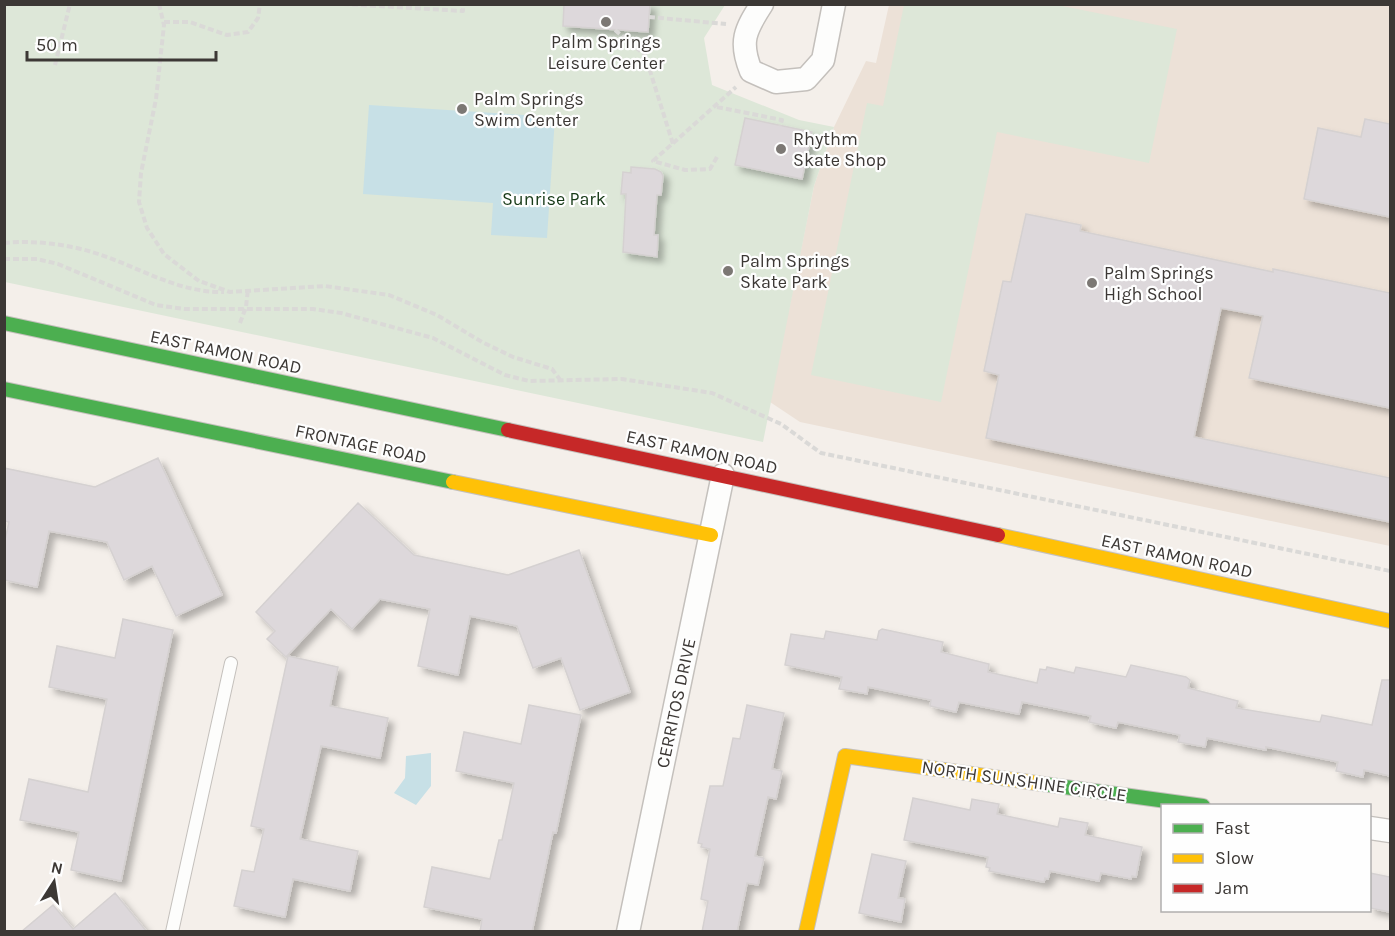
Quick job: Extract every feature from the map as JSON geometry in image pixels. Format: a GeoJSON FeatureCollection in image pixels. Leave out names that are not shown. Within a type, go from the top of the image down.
{"type":"FeatureCollection","features":[{"type":"Feature","properties":{"kind":"main road","name":"EAST RAMON ROAD"},"geometry":{"type":"LineString","coordinates":[[4,323],[723,475],[1390,621]]}},
{"type":"Feature","properties":{"kind":"main road","name":"FRONTAGE ROAD"},"geometry":{"type":"LineString","coordinates":[[4,389],[711,535]]}},
{"type":"Feature","properties":{"kind":"main road","name":"NORTH SUNSHINE CIRCLE"},"geometry":{"type":"LineString","coordinates":[[806,932],[845,756],[1189,804]]}},
{"type":"Feature","properties":{"kind":"street"},"geometry":{"type":"LineString","coordinates":[[762,4],[748,26],[743,51],[751,71],[776,82],[806,79],[823,60],[834,4]]}},
{"type":"Feature","properties":{"kind":"street","name":"CERRITOS DRIVE"},"geometry":{"type":"LineString","coordinates":[[628,932],[723,475]]}},
{"type":"Feature","properties":{"kind":"street"},"geometry":{"type":"LineString","coordinates":[[1371,828],[1390,831]]}},
{"type":"Feature","properties":{"kind":"lane"},"geometry":{"type":"LineString","coordinates":[[172,932],[231,663]]}},
{"type":"Feature","properties":{"kind":"path"},"geometry":{"type":"LineString","coordinates":[[55,65],[70,4]]}},
{"type":"Feature","properties":{"kind":"path"},"geometry":{"type":"LineString","coordinates":[[159,4],[164,22],[156,99],[141,173],[139,202],[142,215],[155,242],[175,264],[199,281],[230,292]]}},
{"type":"Feature","properties":{"kind":"path"},"geometry":{"type":"LineString","coordinates":[[164,22],[190,22],[227,35],[248,32],[258,18],[260,4]]}},
{"type":"Feature","properties":{"kind":"path"},"geometry":{"type":"LineString","coordinates":[[344,4],[463,12],[463,4]]}},
{"type":"Feature","properties":{"kind":"path"},"geometry":{"type":"LineString","coordinates":[[649,17],[748,26]]}},
{"type":"Feature","properties":{"kind":"path"},"geometry":{"type":"LineString","coordinates":[[615,30],[645,55],[658,88],[674,144]]}},
{"type":"Feature","properties":{"kind":"path"},"geometry":{"type":"LineString","coordinates":[[717,157],[710,169],[685,170],[653,161],[717,107],[751,71]]}},
{"type":"Feature","properties":{"kind":"path"},"geometry":{"type":"LineString","coordinates":[[717,107],[782,120],[780,126]]}},
{"type":"Feature","properties":{"kind":"path"},"geometry":{"type":"LineString","coordinates":[[4,243],[61,245],[187,288],[230,292],[248,289],[325,286],[389,295],[437,315],[482,342],[513,357],[552,369],[561,381]]}},
{"type":"Feature","properties":{"kind":"path"},"geometry":{"type":"LineString","coordinates":[[4,259],[36,259],[58,264],[156,305],[184,309],[246,307],[314,309],[341,313],[433,339],[505,375],[529,381],[622,379],[712,393],[781,424],[821,453],[1390,571]]}},
{"type":"Feature","properties":{"kind":"path"},"geometry":{"type":"LineString","coordinates":[[240,323],[246,307],[248,289]]}},
{"type":"Feature","properties":{"kind":"shaded area","name":"Palm Springs High School"},"geometry":{"type":"Polygon","coordinates":[[[889,5],[1390,5],[1390,546],[800,422],[770,402],[814,186],[834,127],[866,61],[876,63],[889,5]]]}},
{"type":"Feature","properties":{"kind":"green space","name":"Sunrise Park"},"geometry":{"type":"Polygon","coordinates":[[[5,5],[725,5],[704,38],[712,85],[799,120],[834,127],[814,186],[763,442],[5,282],[5,5]]]}},
{"type":"Feature","properties":{"kind":"green space"},"geometry":{"type":"Polygon","coordinates":[[[904,5],[1057,5],[1177,29],[1149,163],[997,132],[941,402],[811,375],[867,103],[883,106],[904,5]]]}},
{"type":"Feature","properties":{"kind":"water"},"geometry":{"type":"Polygon","coordinates":[[[369,105],[555,117],[547,238],[491,235],[493,203],[363,194],[369,105]]]}},
{"type":"Feature","properties":{"kind":"water"},"geometry":{"type":"Polygon","coordinates":[[[431,753],[431,786],[416,805],[394,793],[405,778],[406,756],[431,753]]]}},
{"type":"Feature","properties":{"kind":"building","name":"Palm Springs Leisure Center"},"geometry":{"type":"Polygon","coordinates":[[[564,4],[650,4],[648,32],[563,26],[564,4]]]}},
{"type":"Feature","properties":{"kind":"building"},"geometry":{"type":"Polygon","coordinates":[[[745,118],[812,132],[802,179],[735,165],[745,118]]]}},
{"type":"Feature","properties":{"kind":"building"},"geometry":{"type":"Polygon","coordinates":[[[1365,119],[1390,124],[1390,217],[1304,199],[1318,128],[1361,137],[1365,119]]]}},
{"type":"Feature","properties":{"kind":"building"},"geometry":{"type":"Polygon","coordinates":[[[631,167],[655,169],[663,176],[661,195],[657,195],[654,235],[658,235],[657,257],[623,252],[626,194],[621,194],[623,172],[631,173],[631,167]]]}},
{"type":"Feature","properties":{"kind":"building"},"geometry":{"type":"Polygon","coordinates":[[[1026,214],[1081,225],[1080,231],[1273,272],[1273,269],[1390,293],[1390,408],[1249,378],[1263,316],[1221,308],[1194,437],[1390,478],[1390,522],[986,438],[999,375],[984,371],[1003,281],[1011,282],[1026,214]]]}},
{"type":"Feature","properties":{"kind":"building"},"geometry":{"type":"Polygon","coordinates":[[[158,458],[222,595],[176,616],[152,566],[124,580],[107,542],[49,531],[37,587],[4,580],[4,544],[9,522],[4,521],[4,468],[95,487],[158,458]]]}},
{"type":"Feature","properties":{"kind":"building"},"geometry":{"type":"Polygon","coordinates":[[[358,503],[414,555],[508,575],[579,550],[630,692],[580,710],[561,658],[533,668],[517,626],[470,616],[458,675],[418,666],[430,609],[380,599],[352,629],[331,609],[286,657],[267,639],[275,631],[256,612],[358,503]]]}},
{"type":"Feature","properties":{"kind":"building"},"geometry":{"type":"Polygon","coordinates":[[[123,619],[173,630],[121,881],[71,870],[79,832],[20,820],[29,779],[88,792],[107,699],[49,687],[57,646],[115,658],[123,619]]]}},
{"type":"Feature","properties":{"kind":"building"},"geometry":{"type":"Polygon","coordinates":[[[882,629],[943,642],[941,652],[989,664],[988,672],[1037,683],[1040,669],[1046,670],[1047,667],[1074,673],[1076,667],[1126,677],[1131,665],[1186,677],[1190,680],[1188,688],[1238,701],[1236,708],[1320,722],[1322,715],[1372,725],[1382,680],[1390,680],[1390,776],[1364,770],[1363,777],[1336,771],[1338,762],[1266,747],[1266,750],[1207,738],[1205,747],[1178,742],[1180,735],[1118,722],[1116,728],[1089,722],[1091,716],[1022,702],[1019,714],[959,702],[956,712],[930,706],[931,700],[868,687],[867,694],[839,689],[842,677],[785,665],[791,634],[824,639],[826,631],[877,640],[879,631],[882,629]]]}},
{"type":"Feature","properties":{"kind":"building"},"geometry":{"type":"Polygon","coordinates":[[[288,656],[338,667],[330,706],[388,718],[380,758],[321,746],[300,839],[358,851],[350,891],[293,879],[285,917],[234,906],[242,870],[254,872],[264,829],[251,826],[288,656]]]}},
{"type":"Feature","properties":{"kind":"building"},"geometry":{"type":"Polygon","coordinates":[[[529,705],[581,715],[556,833],[553,832],[532,932],[480,932],[482,919],[424,907],[432,867],[490,879],[499,840],[502,840],[514,783],[456,771],[464,732],[521,744],[529,705]]]}},
{"type":"Feature","properties":{"kind":"building"},"geometry":{"type":"Polygon","coordinates":[[[747,705],[784,713],[772,769],[782,771],[776,799],[768,797],[755,856],[764,858],[758,885],[747,883],[737,932],[702,932],[708,901],[701,899],[710,849],[701,847],[702,844],[698,843],[710,786],[723,786],[733,738],[740,739],[747,705]]]}},
{"type":"Feature","properties":{"kind":"building"},"geometry":{"type":"Polygon","coordinates":[[[913,798],[970,810],[972,799],[999,804],[997,814],[1058,827],[1060,818],[1088,823],[1085,835],[1142,847],[1136,877],[1132,876],[1131,879],[1101,873],[1099,881],[1050,871],[1048,879],[1045,878],[1044,882],[989,871],[990,868],[986,867],[988,857],[904,840],[913,798]]]}},
{"type":"Feature","properties":{"kind":"building"},"geometry":{"type":"Polygon","coordinates":[[[872,854],[906,861],[898,898],[905,899],[901,922],[859,913],[872,854]]]}},
{"type":"Feature","properties":{"kind":"building"},"geometry":{"type":"Polygon","coordinates":[[[1371,873],[1390,877],[1390,912],[1371,908],[1371,873]]]}},
{"type":"Feature","properties":{"kind":"building"},"geometry":{"type":"Polygon","coordinates":[[[115,893],[147,932],[21,932],[53,905],[73,929],[115,893]]]}},
{"type":"Feature","properties":{"kind":"traffic: fast"},"geometry":{"type":"LineString","coordinates":[[4,323],[508,430]]}},
{"type":"Feature","properties":{"kind":"traffic: fast"},"geometry":{"type":"LineString","coordinates":[[4,389],[453,482]]}},
{"type":"Feature","properties":{"kind":"traffic: fast"},"geometry":{"type":"LineString","coordinates":[[1043,784],[1188,804]]}},
{"type":"Feature","properties":{"kind":"traffic: slow"},"geometry":{"type":"LineString","coordinates":[[453,482],[711,535]]}},
{"type":"Feature","properties":{"kind":"traffic: slow"},"geometry":{"type":"LineString","coordinates":[[998,535],[1390,621]]}},
{"type":"Feature","properties":{"kind":"traffic: slow"},"geometry":{"type":"LineString","coordinates":[[806,932],[845,756],[1043,784]]}},
{"type":"Feature","properties":{"kind":"traffic: jam"},"geometry":{"type":"LineString","coordinates":[[508,430],[998,535]]}},
{"type":"Feature","properties":{"kind":"place","name":"Palm Springs Leisure Center"},"geometry":{"type":"Point","coordinates":[606,22]}},
{"type":"Feature","properties":{"kind":"place","name":"Palm Springs Swim Center"},"geometry":{"type":"Point","coordinates":[462,109]}},
{"type":"Feature","properties":{"kind":"place","name":"Rhythm Skate Shop"},"geometry":{"type":"Point","coordinates":[781,149]}},
{"type":"Feature","properties":{"kind":"place","name":"Palm Springs Skate Park"},"geometry":{"type":"Point","coordinates":[728,271]}},
{"type":"Feature","properties":{"kind":"place","name":"Palm Springs High School"},"geometry":{"type":"Point","coordinates":[1092,283]}}]}
